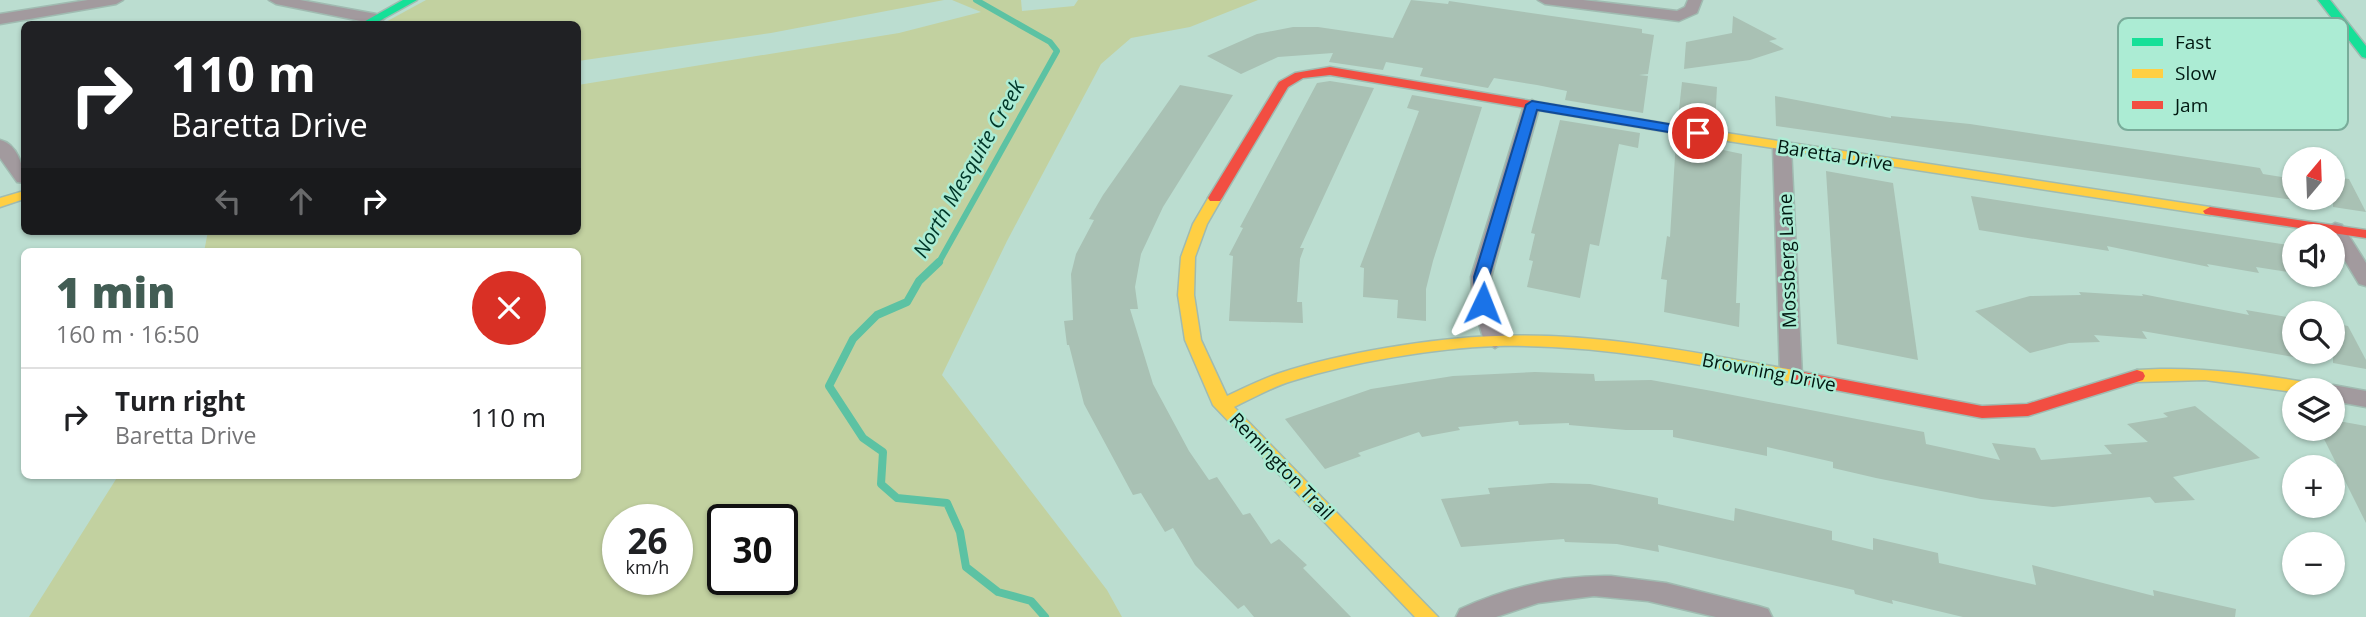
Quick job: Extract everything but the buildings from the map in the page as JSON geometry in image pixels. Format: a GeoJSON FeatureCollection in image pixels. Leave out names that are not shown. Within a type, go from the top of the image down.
{"type":"FeatureCollection","features":[{"type":"Feature","properties":{"kind":"street"},"geometry":{"type":"LineString","coordinates":[[0,19],[116,0]]}},
{"type":"Feature","properties":{"kind":"street"},"geometry":{"type":"LineString","coordinates":[[276,0],[367,21]]}},
{"type":"Feature","properties":{"kind":"street"},"geometry":{"type":"LineString","coordinates":[[373,21],[411,0]]}},
{"type":"Feature","properties":{"kind":"street"},"geometry":{"type":"LineString","coordinates":[[1545,0],[1679,16],[1692,10],[1695,0]]}},
{"type":"Feature","properties":{"kind":"street"},"geometry":{"type":"LineString","coordinates":[[2324,0],[2338,18]]}},
{"type":"Feature","properties":{"kind":"street"},"geometry":{"type":"LineString","coordinates":[[2348,31],[2366,54]]}},
{"type":"Feature","properties":{"kind":"street","name":"Baretta Drive"},"geometry":{"type":"LineString","coordinates":[[1306,74],[1330,71],[1782,147],[2301,224]]}},
{"type":"Feature","properties":{"kind":"street","name":"Remington Trail"},"geometry":{"type":"LineString","coordinates":[[1306,74],[1291,78],[1283,85],[1200,224],[1188,257],[1186,295],[1193,340],[1222,405],[1428,617]]}},
{"type":"Feature","properties":{"kind":"street"},"geometry":{"type":"LineString","coordinates":[[1495,341],[1483,303],[1481,277],[1532,105]]}},
{"type":"Feature","properties":{"kind":"street"},"geometry":{"type":"LineString","coordinates":[[0,145],[21,174]]}},
{"type":"Feature","properties":{"kind":"street","name":"Mossberg Lane"},"geometry":{"type":"LineString","coordinates":[[1782,147],[1791,376]]}},
{"type":"Feature","properties":{"kind":"street"},"geometry":{"type":"LineString","coordinates":[[0,203],[21,196]]}},
{"type":"Feature","properties":{"kind":"street","name":"Baretta Drive"},"geometry":{"type":"LineString","coordinates":[[2345,231],[2366,234]]}},
{"type":"Feature","properties":{"kind":"street"},"geometry":{"type":"LineString","coordinates":[[2345,245],[2366,280]]}},
{"type":"Feature","properties":{"kind":"street","name":"Browning Drive"},"geometry":{"type":"LineString","coordinates":[[1222,405],[1285,377],[1346,362],[1420,349],[1495,341],[1555,342],[1687,356],[1982,412],[2028,410],[2129,377],[2171,372],[2231,375],[2282,384]]}},
{"type":"Feature","properties":{"kind":"street"},"geometry":{"type":"LineString","coordinates":[[2345,395],[2366,399]]}},
{"type":"Feature","properties":{"kind":"street"},"geometry":{"type":"LineString","coordinates":[[1470,617],[1491,606],[1565,589],[1610,586],[1758,617]]}},
{"type":"Feature","properties":{"kind":"green space"},"geometry":{"type":"Polygon","coordinates":[[[426,0],[944,0],[771,33],[581,61],[581,21],[388,21],[426,0]]]}},
{"type":"Feature","properties":{"kind":"green space"},"geometry":{"type":"Polygon","coordinates":[[[952,0],[1021,0],[1022,11],[1074,6],[1078,0],[1258,0],[1190,27],[1131,38],[1101,64],[1007,241],[942,375],[1107,590],[1122,617],[29,617],[116,479],[581,479],[581,248],[205,248],[207,235],[581,235],[581,85],[899,33],[981,12],[952,0]]]}},
{"type":"Feature","properties":{"kind":"waterway","name":"North Mesquite Creek"},"geometry":{"type":"LineString","coordinates":[[938,264],[1057,51],[1050,42],[976,0]]}},
{"type":"Feature","properties":{"kind":"waterway","name":"North Mesquite Creek"},"geometry":{"type":"LineString","coordinates":[[939,262],[919,281],[907,302],[877,315],[853,339],[829,386],[863,438],[883,452],[881,484],[897,498],[947,503],[960,532],[966,567],[998,592],[1031,601],[1045,617]]}},
{"type":"Feature","properties":{"kind":"traffic: fast"},"geometry":{"type":"LineString","coordinates":[[372,21],[411,0]]}},
{"type":"Feature","properties":{"kind":"traffic: fast"},"geometry":{"type":"LineString","coordinates":[[2324,0],[2338,18]]}},
{"type":"Feature","properties":{"kind":"traffic: fast"},"geometry":{"type":"LineString","coordinates":[[2348,31],[2366,54]]}},
{"type":"Feature","properties":{"kind":"traffic: slow"},"geometry":{"type":"LineString","coordinates":[[1680,130],[2210,211]]}},
{"type":"Feature","properties":{"kind":"traffic: slow"},"geometry":{"type":"LineString","coordinates":[[0,203],[21,196]]}},
{"type":"Feature","properties":{"kind":"traffic: slow"},"geometry":{"type":"LineString","coordinates":[[1215,198],[1200,224],[1188,257],[1186,295],[1193,340],[1222,405],[1428,617]]}},
{"type":"Feature","properties":{"kind":"traffic: slow"},"geometry":{"type":"LineString","coordinates":[[1222,405],[1285,377],[1346,362],[1420,349],[1495,341],[1555,342],[1687,356],[1798,377]]}},
{"type":"Feature","properties":{"kind":"traffic: slow"},"geometry":{"type":"LineString","coordinates":[[2137,376],[2205,374],[2282,384]]}},
{"type":"Feature","properties":{"kind":"traffic: jam"},"geometry":{"type":"LineString","coordinates":[[1215,198],[1283,85],[1293,78],[1311,73],[1330,71],[1680,130]]}},
{"type":"Feature","properties":{"kind":"traffic: jam"},"geometry":{"type":"LineString","coordinates":[[2210,211],[2366,234]]}},
{"type":"Feature","properties":{"kind":"traffic: jam"},"geometry":{"type":"LineString","coordinates":[[1798,377],[1982,412],[2028,410],[2137,376]]}},
{"type":"Feature","properties":{"kind":"route"},"geometry":{"type":"LineString","coordinates":[[1483,303],[1481,277],[1532,105],[1698,133]]}}]}
